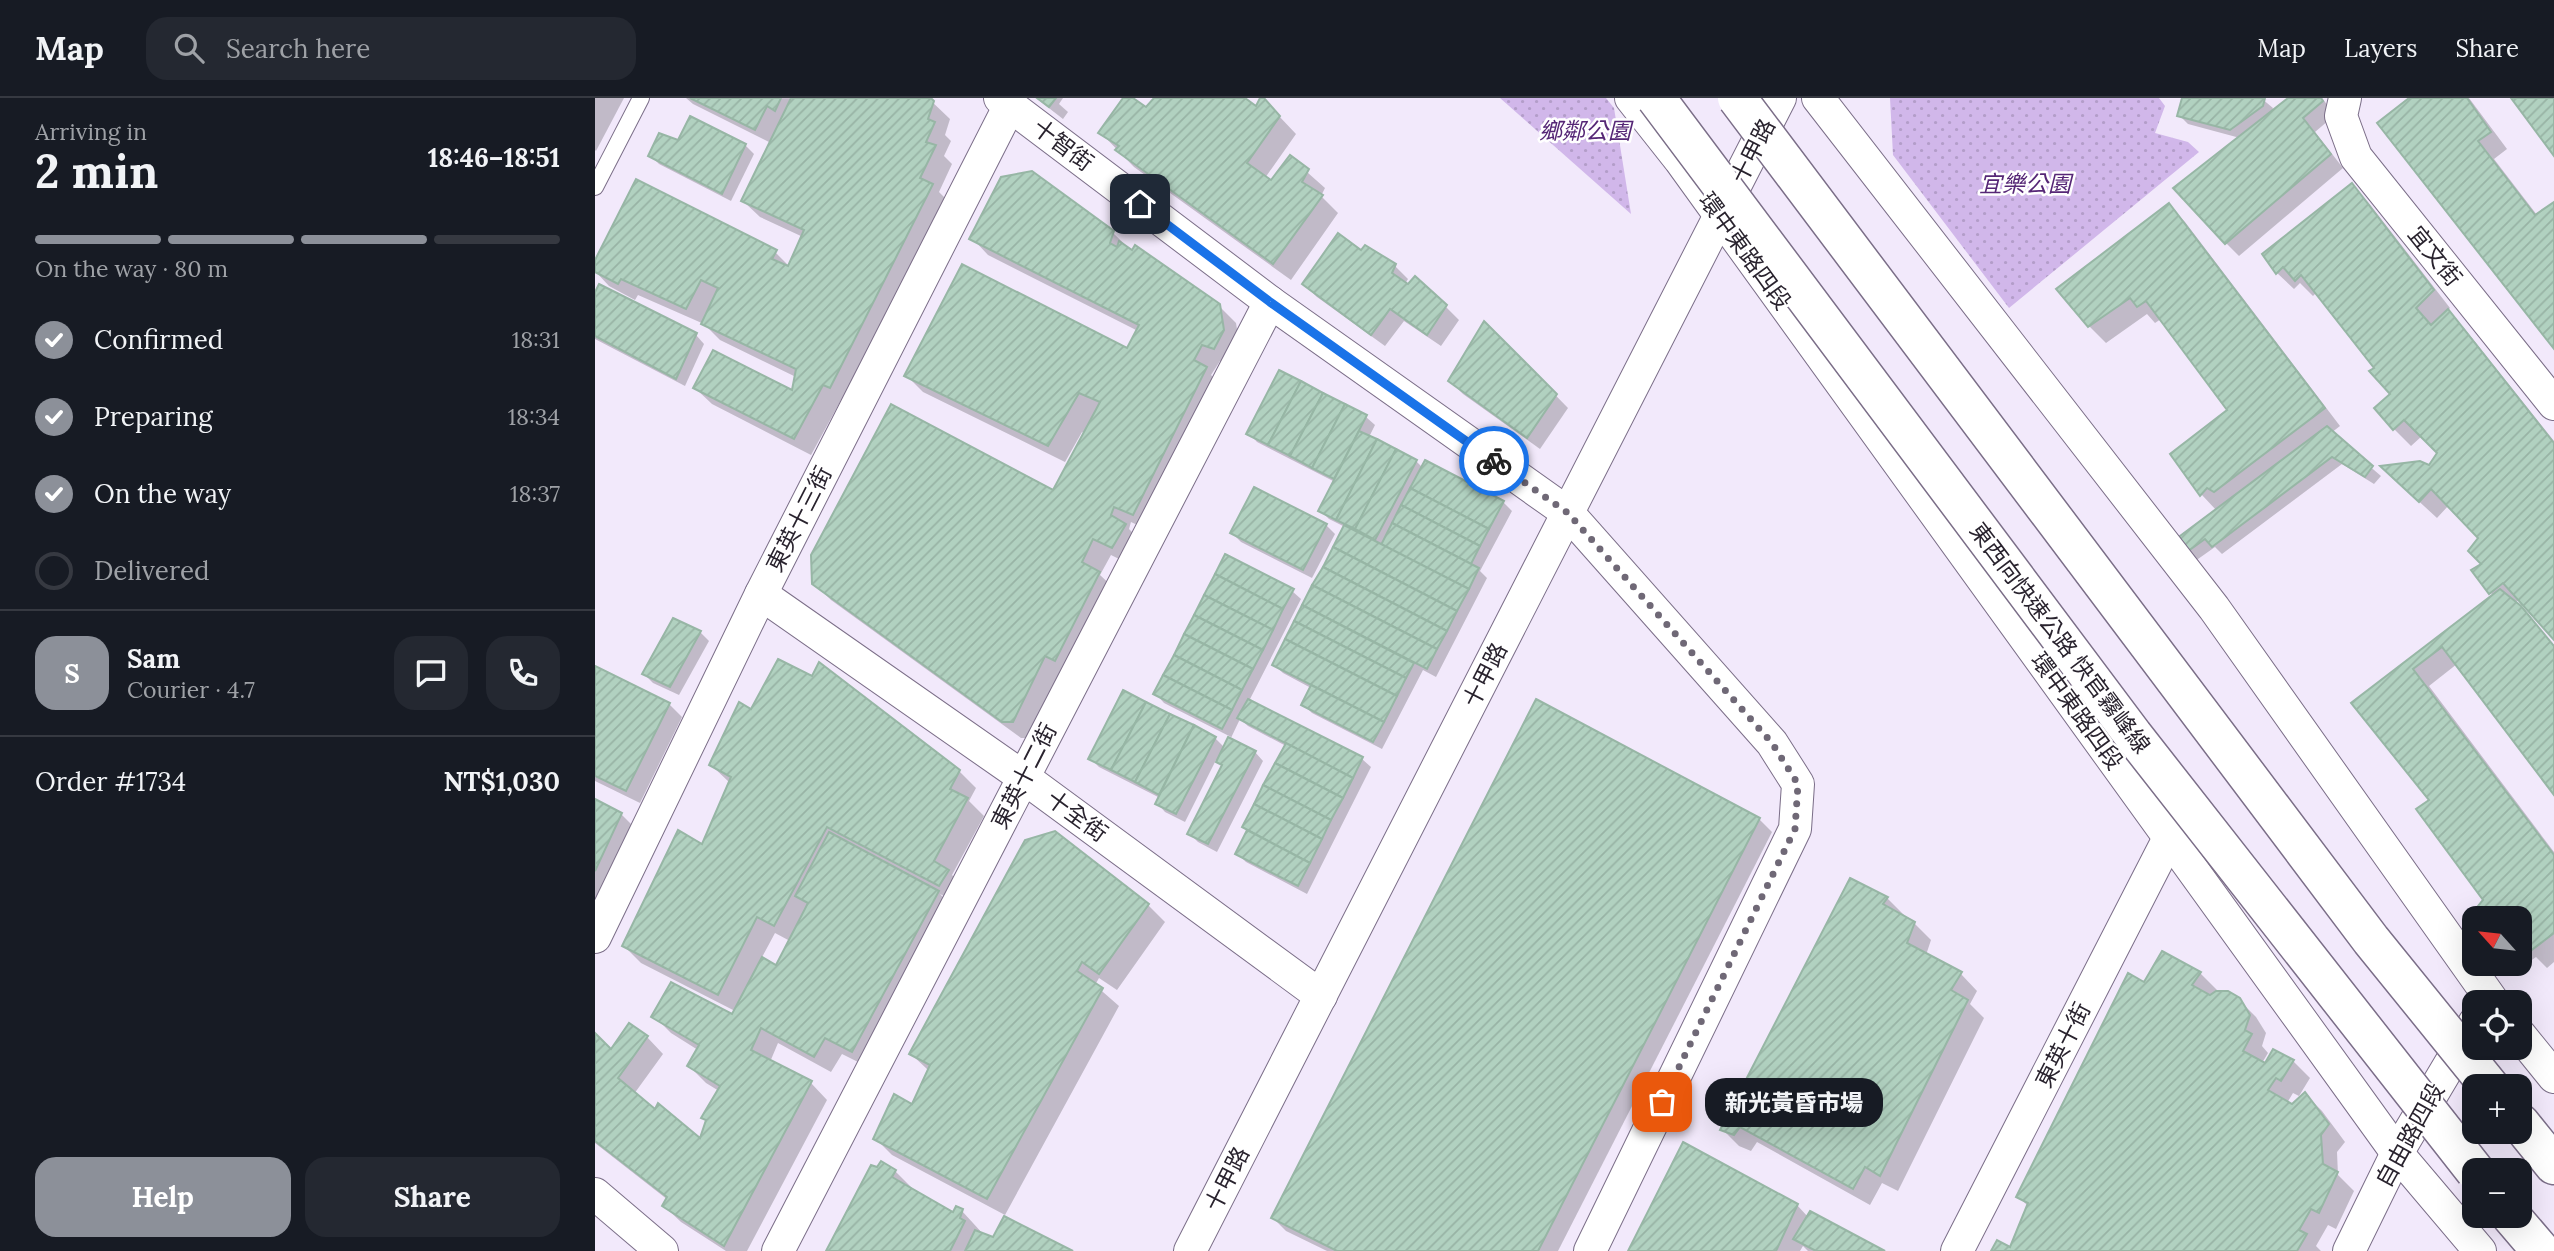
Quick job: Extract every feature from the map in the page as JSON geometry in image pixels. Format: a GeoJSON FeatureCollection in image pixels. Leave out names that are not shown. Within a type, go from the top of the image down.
{"type":"FeatureCollection","features":[{"type":"Feature","properties":{"kind":"highway","name":"東西向快速公路 快官霧峰線"},"geometry":{"type":"LineString","coordinates":[[1656,98],[2133,735],[2465,1158]]}},
{"type":"Feature","properties":{"kind":"highway"},"geometry":{"type":"LineString","coordinates":[[1737,98],[2371,940],[2479,1074]]}},
{"type":"Feature","properties":{"kind":"highway"},"geometry":{"type":"LineString","coordinates":[[2532,1138],[2554,1165]]}},
{"type":"Feature","properties":{"kind":"highway"},"geometry":{"type":"LineString","coordinates":[[2522,1228],[2542,1251]]}},
{"type":"Feature","properties":{"kind":"street","name":"環中東路四段"},"geometry":{"type":"LineString","coordinates":[[1631,98],[1680,160],[2397,1153],[2480,1251]]}},
{"type":"Feature","properties":{"kind":"street","name":"十甲路"},"geometry":{"type":"LineString","coordinates":[[1190,1251],[1780,98]]}},
{"type":"Feature","properties":{"kind":"street"},"geometry":{"type":"LineString","coordinates":[[1818,98],[2214,608],[2475,990]]}},
{"type":"Feature","properties":{"kind":"street","name":"宜文街"},"geometry":{"type":"LineString","coordinates":[[2345,98],[2341,116],[2356,157],[2554,404]]}},
{"type":"Feature","properties":{"kind":"street","name":"十智街"},"geometry":{"type":"LineString","coordinates":[[1005,101],[1270,302],[1568,513],[1772,743],[1798,784],[1795,829],[1590,1251]]}},
{"type":"Feature","properties":{"kind":"street","name":"東英十三街"},"geometry":{"type":"LineString","coordinates":[[595,937],[1005,101]]}},
{"type":"Feature","properties":{"kind":"street","name":"東英十二街"},"geometry":{"type":"LineString","coordinates":[[778,1251],[1270,302]]}},
{"type":"Feature","properties":{"kind":"street","name":"十全街"},"geometry":{"type":"LineString","coordinates":[[761,594],[1024,777],[1321,996]]}},
{"type":"Feature","properties":{"kind":"street","name":"東英十街"},"geometry":{"type":"LineString","coordinates":[[1957,1251],[2169,838]]}},
{"type":"Feature","properties":{"kind":"street","name":"自由路四段"},"geometry":{"type":"LineString","coordinates":[[2349,1251],[2397,1153],[2462,1046]]}},
{"type":"Feature","properties":{"kind":"street"},"geometry":{"type":"LineString","coordinates":[[2532,1050],[2554,1077]]}},
{"type":"Feature","properties":{"kind":"street"},"geometry":{"type":"LineString","coordinates":[[595,1194],[662,1251]]}},
{"type":"Feature","properties":{"kind":"lane"},"geometry":{"type":"LineString","coordinates":[[595,187],[641,98]]}},
{"type":"Feature","properties":{"kind":"green space","name":"鄉鄰公園"},"geometry":{"type":"Polygon","coordinates":[[[1500,98],[1606,98],[1614,108],[1631,214],[1500,98]]]}},
{"type":"Feature","properties":{"kind":"green space","name":"宜樂公園"},"geometry":{"type":"Polygon","coordinates":[[[1890,98],[2159,98],[2165,106],[2155,133],[2188,142],[2199,152],[2009,308],[1893,155],[1890,98]]]}},
{"type":"Feature","properties":{"kind":"building"},"geometry":{"type":"Polygon","coordinates":[[[690,98],[781,98],[775,111],[767,106],[755,130],[690,98]]]}},
{"type":"Feature","properties":{"kind":"building"},"geometry":{"type":"Polygon","coordinates":[[[791,98],[931,98],[934,101],[928,119],[935,122],[926,142],[936,145],[920,178],[933,184],[830,388],[823,385],[794,439],[693,388],[713,350],[792,390],[796,369],[701,324],[718,288],[701,280],[686,309],[621,279],[618,284],[595,272],[595,260],[636,179],[777,250],[772,259],[788,266],[804,230],[741,201],[791,98]]]}},
{"type":"Feature","properties":{"kind":"building"},"geometry":{"type":"Polygon","coordinates":[[[1037,98],[1056,98],[1049,107],[1037,98]]]}},
{"type":"Feature","properties":{"kind":"building"},"geometry":{"type":"Polygon","coordinates":[[[1123,98],[1133,98],[1146,107],[1154,98],[1245,98],[1256,106],[1260,98],[1264,98],[1280,116],[1247,163],[1271,180],[1290,155],[1309,169],[1302,182],[1323,195],[1273,264],[1115,150],[1119,146],[1098,133],[1123,98]]]}},
{"type":"Feature","properties":{"kind":"building"},"geometry":{"type":"Polygon","coordinates":[[[2182,98],[2265,98],[2263,106],[2230,130],[2177,116],[2182,98]]]}},
{"type":"Feature","properties":{"kind":"building"},"geometry":{"type":"Polygon","coordinates":[[[2288,98],[2321,98],[2323,101],[2303,118],[2331,154],[2225,244],[2173,188],[2288,98]]]}},
{"type":"Feature","properties":{"kind":"building"},"geometry":{"type":"Polygon","coordinates":[[[2409,98],[2467,98],[2491,132],[2478,141],[2535,215],[2554,202],[2554,349],[2377,123],[2409,98]]]}},
{"type":"Feature","properties":{"kind":"building"},"geometry":{"type":"Polygon","coordinates":[[[2511,98],[2554,98],[2554,156],[2511,98]]]}},
{"type":"Feature","properties":{"kind":"building"},"geometry":{"type":"Polygon","coordinates":[[[690,116],[746,144],[722,194],[648,156],[659,133],[678,140],[690,116]]]}},
{"type":"Feature","properties":{"kind":"building"},"geometry":{"type":"Polygon","coordinates":[[[1032,171],[1114,231],[1110,243],[1117,247],[1119,241],[1132,250],[1135,245],[1220,304],[1224,330],[1214,349],[1202,345],[1194,360],[1207,367],[1133,515],[1114,507],[1111,515],[1126,524],[1112,548],[1093,539],[1082,562],[1100,572],[1055,661],[1045,656],[1013,722],[1002,722],[812,584],[811,555],[891,404],[1053,490],[1100,402],[1079,393],[1048,446],[904,376],[962,264],[1127,348],[1139,325],[969,239],[1001,177],[1032,171]]]}},
{"type":"Feature","properties":{"kind":"building"},"geometry":{"type":"Polygon","coordinates":[[[2352,183],[2434,290],[2416,308],[2431,325],[2448,309],[2554,443],[2554,640],[2503,583],[2489,594],[2471,570],[2481,564],[2468,551],[2478,538],[2431,489],[2419,502],[2380,466],[2420,461],[2429,465],[2437,453],[2404,420],[2393,430],[2374,408],[2390,394],[2369,371],[2374,368],[2301,275],[2295,281],[2283,267],[2276,274],[2262,254],[2352,183]]]}},
{"type":"Feature","properties":{"kind":"building"},"geometry":{"type":"Polygon","coordinates":[[[2169,203],[2325,408],[2214,492],[2207,488],[2200,496],[2170,454],[2227,410],[2146,301],[2137,307],[2130,298],[2088,327],[2056,289],[2169,203]]]}},
{"type":"Feature","properties":{"kind":"building"},"geometry":{"type":"Polygon","coordinates":[[[1338,233],[1361,250],[1365,245],[1396,264],[1392,273],[1408,284],[1415,276],[1447,305],[1427,335],[1390,309],[1371,335],[1302,284],[1338,233]]]}},
{"type":"Feature","properties":{"kind":"building"},"geometry":{"type":"Polygon","coordinates":[[[599,284],[697,333],[676,379],[595,336],[595,292],[599,284]]]}},
{"type":"Feature","properties":{"kind":"building"},"geometry":{"type":"Polygon","coordinates":[[[1484,321],[1557,394],[1527,438],[1448,381],[1484,321]]]}},
{"type":"Feature","properties":{"kind":"building"},"geometry":{"type":"Polygon","coordinates":[[[1279,370],[1301,381],[1268,445],[1246,434],[1279,370]]]}},
{"type":"Feature","properties":{"kind":"building"},"geometry":{"type":"Polygon","coordinates":[[[1301,381],[1323,393],[1290,456],[1268,445],[1301,381]]]}},
{"type":"Feature","properties":{"kind":"building"},"geometry":{"type":"Polygon","coordinates":[[[1323,393],[1345,404],[1312,468],[1290,456],[1323,393]]]}},
{"type":"Feature","properties":{"kind":"building"},"geometry":{"type":"Polygon","coordinates":[[[1345,404],[1367,415],[1334,479],[1312,468],[1345,404]]]}},
{"type":"Feature","properties":{"kind":"building"},"geometry":{"type":"Polygon","coordinates":[[[2327,426],[2373,466],[2365,477],[2332,457],[2212,547],[2205,539],[2181,556],[2172,542],[2327,426]]]}},
{"type":"Feature","properties":{"kind":"building"},"geometry":{"type":"Polygon","coordinates":[[[1359,431],[1377,439],[1336,520],[1318,511],[1359,431]]]}},
{"type":"Feature","properties":{"kind":"building"},"geometry":{"type":"Polygon","coordinates":[[[1377,439],[1396,449],[1355,529],[1336,520],[1377,439]]]}},
{"type":"Feature","properties":{"kind":"building"},"geometry":{"type":"Polygon","coordinates":[[[1396,449],[1417,460],[1375,540],[1355,529],[1396,449]]]}},
{"type":"Feature","properties":{"kind":"building"},"geometry":{"type":"Polygon","coordinates":[[[1425,460],[1504,501],[1489,529],[1410,488],[1425,460]]]}},
{"type":"Feature","properties":{"kind":"building"},"geometry":{"type":"Polygon","coordinates":[[[1254,487],[1327,524],[1303,570],[1230,533],[1254,487]]]}},
{"type":"Feature","properties":{"kind":"building"},"geometry":{"type":"Polygon","coordinates":[[[1410,488],[1489,529],[1480,546],[1401,505],[1410,488]]]}},
{"type":"Feature","properties":{"kind":"building"},"geometry":{"type":"Polygon","coordinates":[[[1401,505],[1480,546],[1471,564],[1392,523],[1401,505]]]}},
{"type":"Feature","properties":{"kind":"building"},"geometry":{"type":"Polygon","coordinates":[[[1392,523],[1479,568],[1469,589],[1381,545],[1392,523]]]}},
{"type":"Feature","properties":{"kind":"building"},"geometry":{"type":"Polygon","coordinates":[[[1344,525],[1469,589],[1457,611],[1333,547],[1344,525]]]}},
{"type":"Feature","properties":{"kind":"building"},"geometry":{"type":"Polygon","coordinates":[[[1333,547],[1457,611],[1447,631],[1323,567],[1333,547]]]}},
{"type":"Feature","properties":{"kind":"building"},"geometry":{"type":"Polygon","coordinates":[[[1225,554],[1294,589],[1283,609],[1215,574],[1225,554]]]}},
{"type":"Feature","properties":{"kind":"building"},"geometry":{"type":"Polygon","coordinates":[[[1323,567],[1447,631],[1437,649],[1312,585],[1323,567]]]}},
{"type":"Feature","properties":{"kind":"building"},"geometry":{"type":"Polygon","coordinates":[[[1215,574],[1283,609],[1273,630],[1204,595],[1215,574]]]}},
{"type":"Feature","properties":{"kind":"building"},"geometry":{"type":"Polygon","coordinates":[[[1312,585],[1437,649],[1427,669],[1302,605],[1312,585]]]}},
{"type":"Feature","properties":{"kind":"building"},"geometry":{"type":"Polygon","coordinates":[[[2500,589],[2521,606],[2554,646],[2554,795],[2442,647],[2413,669],[2554,855],[2554,933],[2532,950],[2532,906],[2478,906],[2483,900],[2416,809],[2429,800],[2351,703],[2500,589]]]}},
{"type":"Feature","properties":{"kind":"building"},"geometry":{"type":"Polygon","coordinates":[[[1204,595],[1273,630],[1263,650],[1194,615],[1204,595]]]}},
{"type":"Feature","properties":{"kind":"building"},"geometry":{"type":"Polygon","coordinates":[[[1302,605],[1414,663],[1406,678],[1294,621],[1302,605]]]}},
{"type":"Feature","properties":{"kind":"building"},"geometry":{"type":"Polygon","coordinates":[[[1194,615],[1263,650],[1253,669],[1184,634],[1194,615]]]}},
{"type":"Feature","properties":{"kind":"building"},"geometry":{"type":"Polygon","coordinates":[[[673,618],[701,631],[670,687],[642,674],[673,618]]]}},
{"type":"Feature","properties":{"kind":"building"},"geometry":{"type":"Polygon","coordinates":[[[1294,621],[1406,678],[1397,696],[1285,639],[1294,621]]]}},
{"type":"Feature","properties":{"kind":"building"},"geometry":{"type":"Polygon","coordinates":[[[1184,634],[1253,669],[1242,690],[1174,655],[1184,634]]]}},
{"type":"Feature","properties":{"kind":"building"},"geometry":{"type":"Polygon","coordinates":[[[1285,639],[1397,696],[1384,722],[1272,665],[1285,639]]]}},
{"type":"Feature","properties":{"kind":"building"},"geometry":{"type":"Polygon","coordinates":[[[1174,655],[1242,690],[1232,710],[1163,675],[1174,655]]]}},
{"type":"Feature","properties":{"kind":"building"},"geometry":{"type":"Polygon","coordinates":[[[778,659],[812,676],[819,662],[960,770],[950,789],[968,798],[934,861],[949,870],[939,886],[827,827],[774,926],[757,917],[718,995],[622,946],[678,830],[702,844],[731,777],[709,765],[739,702],[751,709],[778,659]]]}},
{"type":"Feature","properties":{"kind":"building"},"geometry":{"type":"Polygon","coordinates":[[[595,666],[670,703],[626,791],[595,776],[595,666]]]}},
{"type":"Feature","properties":{"kind":"building"},"geometry":{"type":"Polygon","coordinates":[[[1163,675],[1232,710],[1222,729],[1153,694],[1163,675]]]}},
{"type":"Feature","properties":{"kind":"building"},"geometry":{"type":"Polygon","coordinates":[[[1311,685],[1384,722],[1373,742],[1301,705],[1311,685]]]}},
{"type":"Feature","properties":{"kind":"building"},"geometry":{"type":"Polygon","coordinates":[[[1123,690],[1146,702],[1111,770],[1088,759],[1123,690]]]}},
{"type":"Feature","properties":{"kind":"building"},"geometry":{"type":"Polygon","coordinates":[[[1248,699],[1363,757],[1353,778],[1237,718],[1248,699]]]}},
{"type":"Feature","properties":{"kind":"building"},"geometry":{"type":"Polygon","coordinates":[[[1536,699],[1760,818],[1538,1251],[1337,1251],[1271,1218],[1536,699]]]}},
{"type":"Feature","properties":{"kind":"building"},"geometry":{"type":"Polygon","coordinates":[[[1146,702],[1170,714],[1135,782],[1111,770],[1146,702]]]}},
{"type":"Feature","properties":{"kind":"building"},"geometry":{"type":"Polygon","coordinates":[[[1170,714],[1194,725],[1159,795],[1135,782],[1170,714]]]}},
{"type":"Feature","properties":{"kind":"building"},"geometry":{"type":"Polygon","coordinates":[[[1194,725],[1216,737],[1176,814],[1155,804],[1194,725]]]}},
{"type":"Feature","properties":{"kind":"building"},"geometry":{"type":"Polygon","coordinates":[[[1228,737],[1256,751],[1208,844],[1187,834],[1222,765],[1216,762],[1228,737]]]}},
{"type":"Feature","properties":{"kind":"building"},"geometry":{"type":"Polygon","coordinates":[[[1286,743],[1353,778],[1343,798],[1275,763],[1286,743]]]}},
{"type":"Feature","properties":{"kind":"building"},"geometry":{"type":"Polygon","coordinates":[[[1275,763],[1343,798],[1331,820],[1263,785],[1275,763]]]}},
{"type":"Feature","properties":{"kind":"building"},"geometry":{"type":"Polygon","coordinates":[[[1263,785],[1331,820],[1322,839],[1254,804],[1263,785]]]}},
{"type":"Feature","properties":{"kind":"building"},"geometry":{"type":"Polygon","coordinates":[[[595,799],[622,813],[595,871],[595,799]]]}},
{"type":"Feature","properties":{"kind":"building"},"geometry":{"type":"Polygon","coordinates":[[[1254,804],[1322,839],[1310,863],[1242,827],[1254,804]]]}},
{"type":"Feature","properties":{"kind":"building"},"geometry":{"type":"Polygon","coordinates":[[[1247,830],[1310,863],[1298,886],[1235,854],[1247,830]]]}},
{"type":"Feature","properties":{"kind":"building"},"geometry":{"type":"Polygon","coordinates":[[[1055,831],[1149,904],[1099,974],[1082,962],[1077,971],[1103,988],[987,1199],[873,1139],[894,1094],[912,1104],[930,1065],[909,1054],[1025,840],[1055,831]]]}},
{"type":"Feature","properties":{"kind":"building"},"geometry":{"type":"Polygon","coordinates":[[[829,832],[939,891],[852,1052],[825,1038],[814,1057],[761,1028],[751,1050],[812,1081],[724,1246],[662,1206],[667,1197],[595,1141],[595,1033],[611,1049],[629,1023],[648,1036],[618,1078],[655,1109],[658,1103],[700,1138],[706,1120],[701,1118],[720,1086],[687,1066],[699,1045],[651,1017],[671,982],[732,1014],[762,957],[776,965],[808,903],[795,896],[829,832]]]}},
{"type":"Feature","properties":{"kind":"building"},"geometry":{"type":"Polygon","coordinates":[[[1850,878],[1888,897],[1883,904],[1915,922],[1907,943],[1962,972],[1951,990],[1968,1000],[1880,1176],[1865,1167],[1853,1189],[1740,1127],[1734,1135],[1720,1130],[1850,878]]]}},
{"type":"Feature","properties":{"kind":"building"},"geometry":{"type":"Polygon","coordinates":[[[2162,951],[2201,972],[2192,985],[2210,995],[2216,991],[2228,991],[2240,998],[2250,1015],[2245,1030],[2252,1034],[2243,1051],[2265,1063],[2273,1049],[2294,1060],[2281,1081],[2276,1078],[2268,1090],[2292,1104],[2305,1092],[2329,1124],[2321,1135],[2323,1164],[2338,1172],[2319,1213],[2311,1209],[2299,1230],[2307,1234],[2297,1251],[1991,1251],[1997,1240],[2010,1247],[2028,1203],[2016,1197],[2128,973],[2144,982],[2162,951]]]}},
{"type":"Feature","properties":{"kind":"building"},"geometry":{"type":"Polygon","coordinates":[[[1683,1142],[1798,1204],[1776,1251],[1628,1251],[1683,1142]]]}},
{"type":"Feature","properties":{"kind":"building"},"geometry":{"type":"Polygon","coordinates":[[[881,1161],[896,1170],[892,1177],[953,1212],[956,1206],[963,1209],[960,1218],[965,1221],[950,1251],[826,1251],[871,1165],[877,1167],[881,1161]]]}},
{"type":"Feature","properties":{"kind":"building"},"geometry":{"type":"Polygon","coordinates":[[[1810,1211],[1885,1251],[1816,1251],[1793,1239],[1810,1211]]]}},
{"type":"Feature","properties":{"kind":"building"},"geometry":{"type":"Polygon","coordinates":[[[1004,1216],[1073,1251],[965,1251],[975,1230],[993,1237],[1004,1216]]]}},
{"type":"Feature","properties":{"kind":"way so far"},"geometry":{"type":"LineString","coordinates":[[1494,461],[1568,513],[1772,743],[1798,784],[1795,829],[1662,1102]]}},
{"type":"Feature","properties":{"kind":"place","name":"新光黃昏市場"},"geometry":{"type":"Point","coordinates":[1662,1102]}},
{"type":"Feature","properties":{"kind":"route"},"geometry":{"type":"LineString","coordinates":[[1140,204],[1270,302],[1494,461]]}}]}
